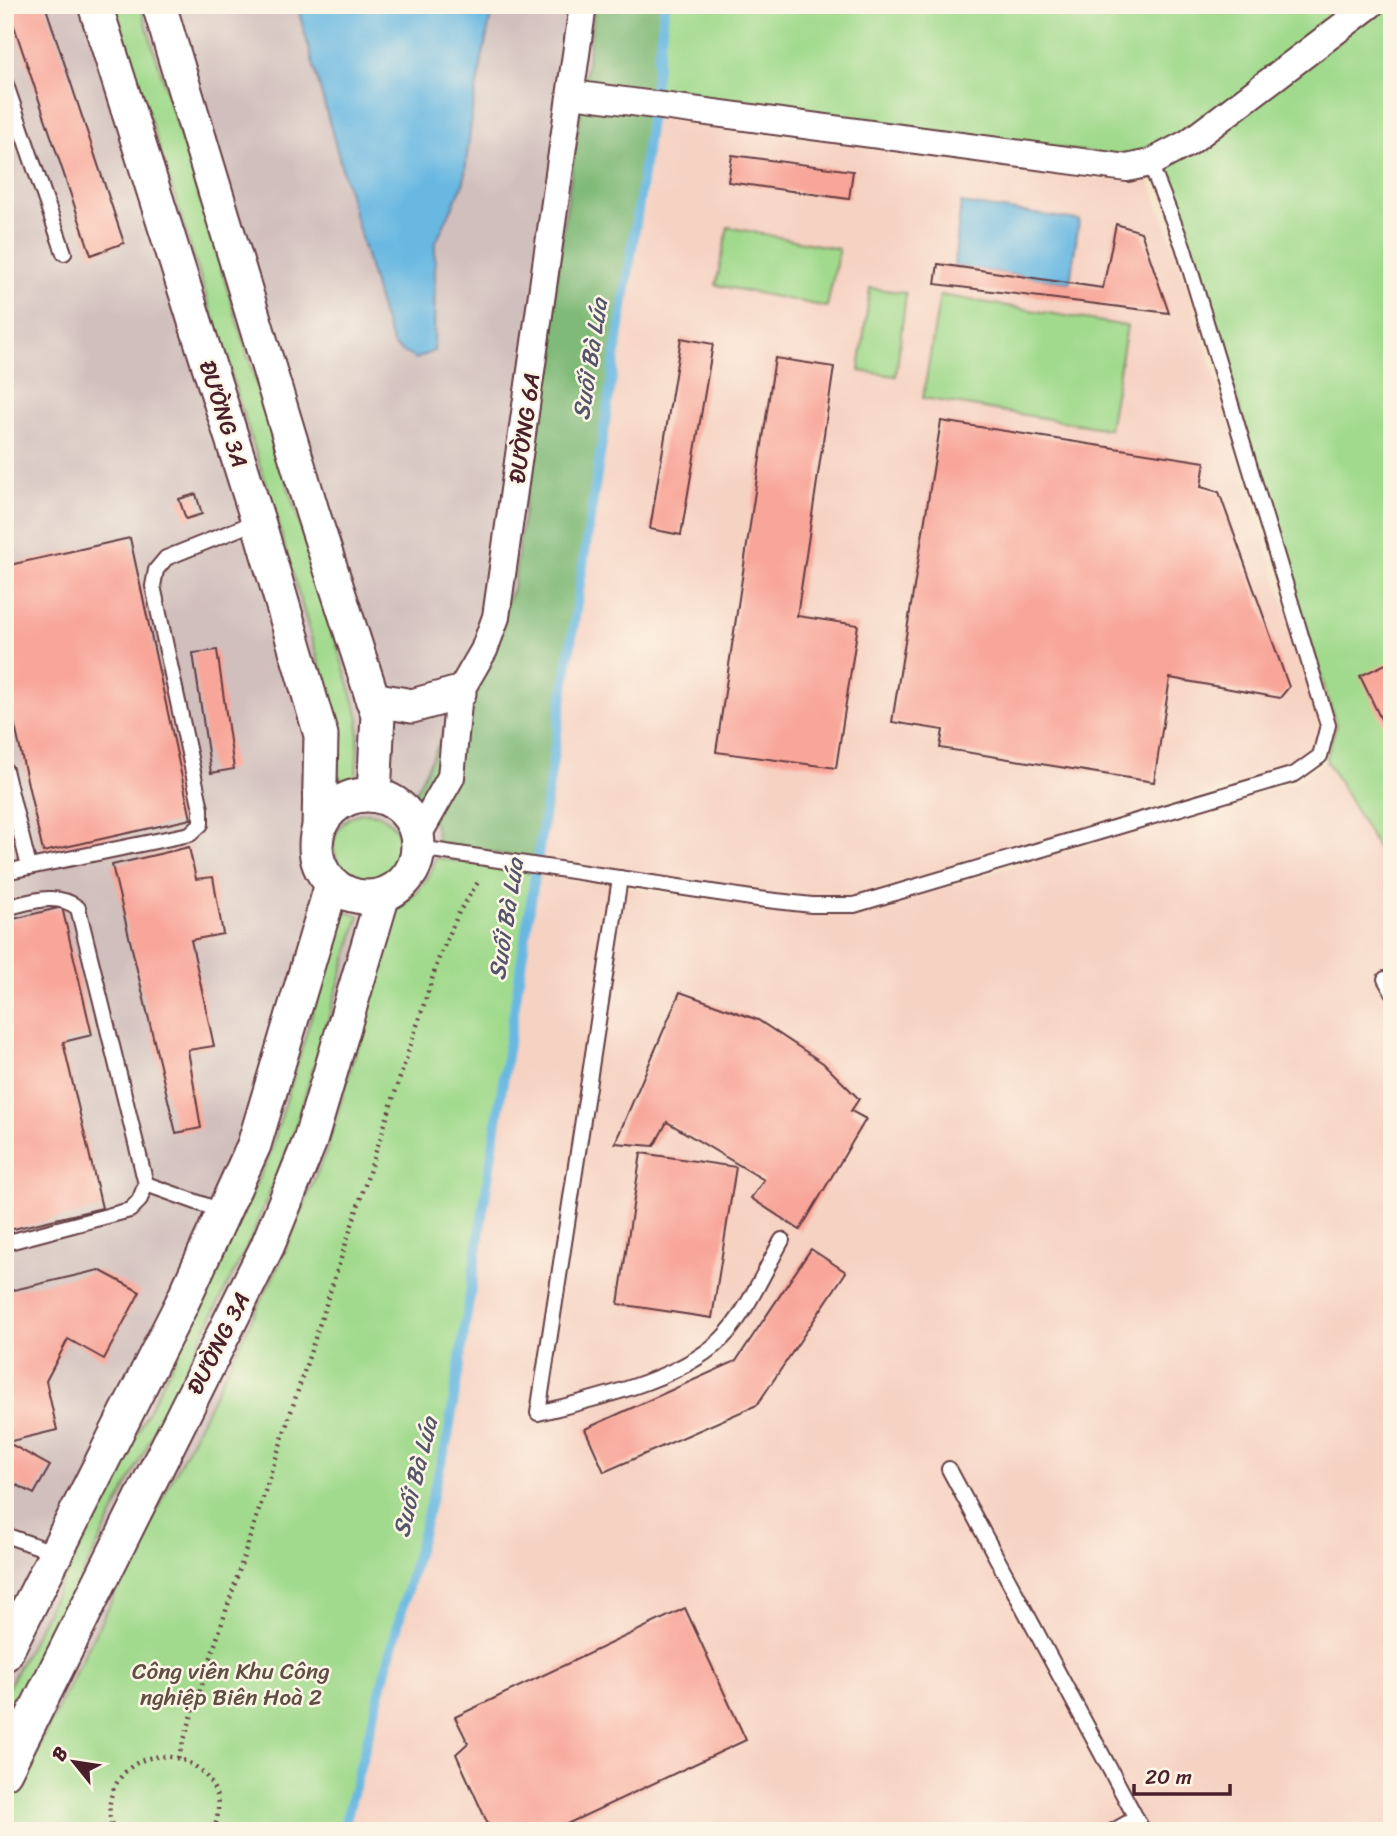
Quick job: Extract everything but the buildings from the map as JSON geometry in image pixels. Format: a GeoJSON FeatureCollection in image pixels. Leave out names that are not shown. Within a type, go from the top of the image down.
{"type":"FeatureCollection","features":[{"type":"Feature","properties":{"kind":"street","name":"ĐƯỜNG 3A"},"geometry":{"type":"LineString","coordinates":[[95,5],[258,521],[321,735],[319,828]]}},
{"type":"Feature","properties":{"kind":"street"},"geometry":{"type":"LineString","coordinates":[[159,5],[312,511],[378,715],[374,795]]}},
{"type":"Feature","properties":{"kind":"street","name":"ĐƯỜNG 6A"},"geometry":{"type":"LineString","coordinates":[[418,841],[451,777],[459,693],[484,650],[496,617],[583,5]]}},
{"type":"Feature","properties":{"kind":"street"},"geometry":{"type":"LineString","coordinates":[[572,94],[1127,168],[1150,163],[1188,143],[1370,5]]}},
{"type":"Feature","properties":{"kind":"street"},"geometry":{"type":"LineString","coordinates":[[372,699],[412,706],[459,693]]}},
{"type":"Feature","properties":{"kind":"street"},"geometry":{"type":"LineString","coordinates":[[374,795],[397,804],[407,813],[418,841],[416,863],[409,877],[383,895],[356,897],[332,884],[317,858],[319,828],[328,813],[341,802],[357,796],[374,795]]}},
{"type":"Feature","properties":{"kind":"street"},"geometry":{"type":"LineString","coordinates":[[5,1654],[181,1305],[254,1145],[309,969],[332,884]]}},
{"type":"Feature","properties":{"kind":"street","name":"ĐƯỜNG 3A"},"geometry":{"type":"LineString","coordinates":[[5,1772],[267,1247],[310,1141],[383,895]]}},
{"type":"Feature","properties":{"kind":"lane"},"geometry":{"type":"LineString","coordinates":[[5,82],[64,253]]}},
{"type":"Feature","properties":{"kind":"lane"},"geometry":{"type":"LineString","coordinates":[[418,841],[492,860],[758,899],[812,905],[854,905],[1294,774],[1320,756],[1328,725],[1183,246],[1150,163]]}},
{"type":"Feature","properties":{"kind":"lane"},"geometry":{"type":"LineString","coordinates":[[5,872],[190,834],[201,824],[201,809],[153,586],[154,578],[156,570],[166,558],[258,521]]}},
{"type":"Feature","properties":{"kind":"lane"},"geometry":{"type":"LineString","coordinates":[[5,770],[29,867]]}},
{"type":"Feature","properties":{"kind":"lane"},"geometry":{"type":"LineString","coordinates":[[620,878],[538,1412],[615,1394],[690,1362],[728,1333],[782,1240]]}},
{"type":"Feature","properties":{"kind":"lane"},"geometry":{"type":"LineString","coordinates":[[5,908],[48,898],[66,899],[78,908],[146,1184],[139,1201],[130,1210],[5,1243]]}},
{"type":"Feature","properties":{"kind":"lane"},"geometry":{"type":"LineString","coordinates":[[146,1184],[223,1212]]}},
{"type":"Feature","properties":{"kind":"lane"},"geometry":{"type":"LineString","coordinates":[[948,1469],[1139,1824],[1113,1831]]}},
{"type":"Feature","properties":{"kind":"lane"},"geometry":{"type":"LineString","coordinates":[[5,1535],[56,1553]]}},
{"type":"Feature","properties":{"kind":"path"},"geometry":{"type":"LineString","coordinates":[[178,1758],[439,958],[459,912],[492,860]]}},
{"type":"Feature","properties":{"kind":"path"},"geometry":{"type":"LineString","coordinates":[[114,1831],[109,1810],[112,1793],[120,1777],[134,1764],[151,1757],[178,1758],[202,1771],[213,1786],[218,1804],[213,1831]]}},
{"type":"Feature","properties":{"kind":"shaded area"},"geometry":{"type":"Polygon","coordinates":[[[5,5],[665,5],[640,197],[536,873],[436,858],[431,875],[419,893],[398,908],[327,1149],[281,1261],[5,1814],[5,5]]]}},
{"type":"Feature","properties":{"kind":"shaded area"},"geometry":{"type":"Polygon","coordinates":[[[650,117],[1100,179],[1147,176],[1178,256],[1321,725],[1314,752],[1290,769],[853,897],[809,898],[539,860],[650,117]]]}},
{"type":"Feature","properties":{"kind":"shaded area"},"geometry":{"type":"Polygon","coordinates":[[[1326,760],[1377,848],[1392,841],[1392,1831],[343,1831],[448,1437],[536,873],[760,907],[855,914],[1298,781],[1326,760]]]}},
{"type":"Feature","properties":{"kind":"green space"},"geometry":{"type":"Polygon","coordinates":[[[114,5],[140,5],[359,718],[356,776],[337,783],[339,731],[274,510],[114,5]]]}},
{"type":"Feature","properties":{"kind":"green space"},"geometry":{"type":"Polygon","coordinates":[[[595,5],[665,5],[640,197],[539,860],[437,844],[431,817],[414,795],[513,589],[595,5]]]}},
{"type":"Feature","properties":{"kind":"green space"},"geometry":{"type":"Polygon","coordinates":[[[665,5],[1392,5],[1392,841],[1378,849],[1326,760],[1336,725],[1189,242],[1161,171],[1125,157],[653,94],[665,5]]]}},
{"type":"Feature","properties":{"kind":"green space"},"geometry":{"type":"Polygon","coordinates":[[[728,227],[839,249],[827,307],[716,285],[728,227]]]}},
{"type":"Feature","properties":{"kind":"green space"},"geometry":{"type":"Polygon","coordinates":[[[870,288],[906,293],[896,376],[859,371],[870,288]]]}},
{"type":"Feature","properties":{"kind":"green space"},"geometry":{"type":"Polygon","coordinates":[[[940,295],[1127,326],[1109,429],[923,398],[940,295]]]}},
{"type":"Feature","properties":{"kind":"green space"},"geometry":{"type":"Polygon","coordinates":[[[367,813],[380,816],[390,823],[397,833],[400,846],[397,859],[390,869],[380,876],[367,879],[354,876],[344,869],[337,859],[334,846],[337,833],[344,823],[354,816],[367,813]]]}},
{"type":"Feature","properties":{"kind":"green space","name":"Công viên Khu Công nghiệp Biên Hoà 2"},"geometry":{"type":"Polygon","coordinates":[[[436,858],[536,873],[448,1437],[343,1831],[5,1831],[5,1814],[281,1261],[327,1149],[398,908],[422,887],[436,858]]]}},
{"type":"Feature","properties":{"kind":"green space"},"geometry":{"type":"Polygon","coordinates":[[[343,911],[359,916],[293,1135],[250,1240],[5,1730],[5,1694],[198,1313],[271,1151],[343,911]]]}},
{"type":"Feature","properties":{"kind":"water"},"geometry":{"type":"Polygon","coordinates":[[[297,5],[493,5],[473,105],[464,182],[435,244],[434,351],[416,359],[394,346],[383,317],[297,5]]]}},
{"type":"Feature","properties":{"kind":"water"},"geometry":{"type":"Polygon","coordinates":[[[961,203],[1079,220],[1070,283],[954,266],[961,203]]]}},
{"type":"Feature","properties":{"kind":"waterway","name":"Suối Bà Lúa"},"geometry":{"type":"LineString","coordinates":[[343,1831],[448,1437],[640,197],[665,5]]}}]}
